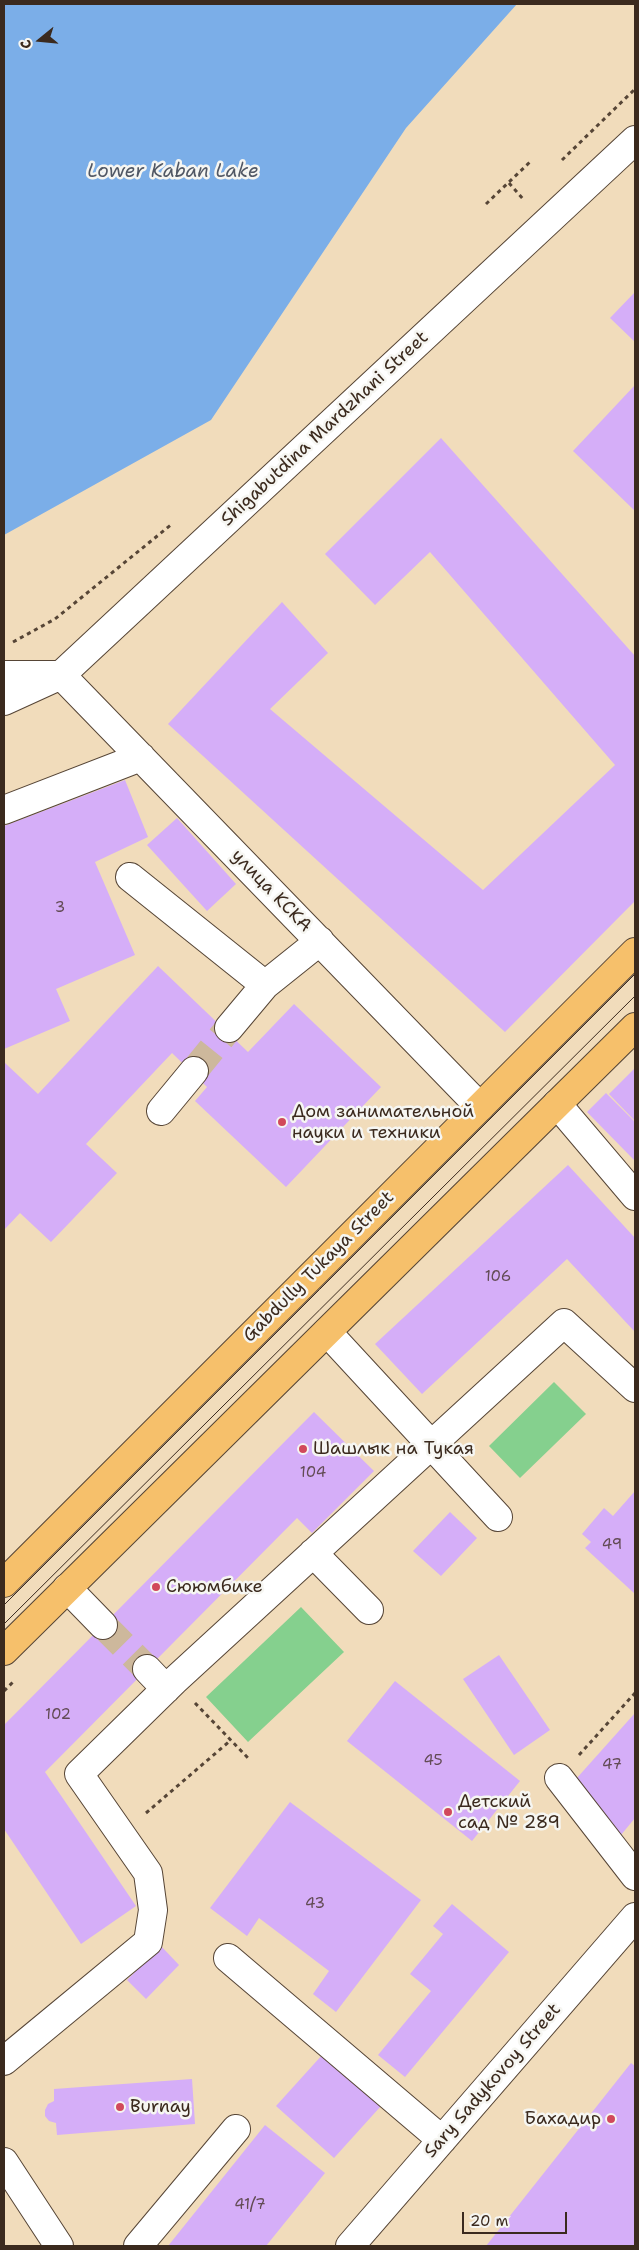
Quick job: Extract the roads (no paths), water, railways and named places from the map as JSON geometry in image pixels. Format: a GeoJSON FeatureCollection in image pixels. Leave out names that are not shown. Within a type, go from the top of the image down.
{"type":"FeatureCollection","features":[{"type":"Feature","properties":{"kind":"main road","name":"Gabdully Tukaya Street"},"geometry":{"type":"LineString","coordinates":[[4,1582],[635,952]]}},
{"type":"Feature","properties":{"kind":"main road"},"geometry":{"type":"LineString","coordinates":[[4,1651],[635,1027]]}},
{"type":"Feature","properties":{"kind":"street","name":"Shigabutdina Mardzhani Street"},"geometry":{"type":"LineString","coordinates":[[4,701],[61,675],[635,140]]}},
{"type":"Feature","properties":{"kind":"street"},"geometry":{"type":"LineString","coordinates":[[4,675],[61,675]]}},
{"type":"Feature","properties":{"kind":"street","name":"улица КСКА"},"geometry":{"type":"LineString","coordinates":[[61,675],[480,1107]]}},
{"type":"Feature","properties":{"kind":"street"},"geometry":{"type":"LineString","coordinates":[[4,810],[141,757]]}},
{"type":"Feature","properties":{"kind":"street"},"geometry":{"type":"LineString","coordinates":[[130,876],[265,985]]}},
{"type":"Feature","properties":{"kind":"street"},"geometry":{"type":"LineString","coordinates":[[229,1028],[265,985],[320,941]]}},
{"type":"Feature","properties":{"kind":"street"},"geometry":{"type":"LineString","coordinates":[[161,1111],[194,1071]]}},
{"type":"Feature","properties":{"kind":"street"},"geometry":{"type":"LineString","coordinates":[[557,1104],[635,1196]]}},
{"type":"Feature","properties":{"kind":"street"},"geometry":{"type":"LineString","coordinates":[[4,2061],[148,1942],[153,1910],[148,1873],[79,1774],[170,1685],[564,1323],[635,1388]]}},
{"type":"Feature","properties":{"kind":"street"},"geometry":{"type":"LineString","coordinates":[[327,1332],[498,1518]]}},
{"type":"Feature","properties":{"kind":"street"},"geometry":{"type":"LineString","coordinates":[[313,1553],[369,1610]]}},
{"type":"Feature","properties":{"kind":"street"},"geometry":{"type":"LineString","coordinates":[[67,1588],[103,1625]]}},
{"type":"Feature","properties":{"kind":"street"},"geometry":{"type":"LineString","coordinates":[[147,1669],[170,1685]]}},
{"type":"Feature","properties":{"kind":"street"},"geometry":{"type":"LineString","coordinates":[[558,1778],[635,1876]]}},
{"type":"Feature","properties":{"kind":"street","name":"Sary Sadykovoy Street"},"geometry":{"type":"LineString","coordinates":[[350,2246],[635,1917]]}},
{"type":"Feature","properties":{"kind":"street"},"geometry":{"type":"LineString","coordinates":[[228,1958],[442,2140]]}},
{"type":"Feature","properties":{"kind":"street"},"geometry":{"type":"LineString","coordinates":[[138,2246],[236,2128]]}},
{"type":"Feature","properties":{"kind":"street"},"geometry":{"type":"LineString","coordinates":[[4,2162],[59,2246]]}},
{"type":"Feature","properties":{"kind":"water","name":"Lower Kaban Lake"},"geometry":{"type":"Polygon","coordinates":[[[4,4],[517,4],[406,128],[211,420],[4,535],[4,4]]]}},
{"type":"Feature","properties":{"kind":"tunnel"},"geometry":{"type":"LineString","coordinates":[[194,1071],[229,1028]]}},
{"type":"Feature","properties":{"kind":"tunnel"},"geometry":{"type":"LineString","coordinates":[[103,1625],[147,1669]]}},
{"type":"Feature","properties":{"kind":"tram line"},"geometry":{"type":"LineString","coordinates":[[4,1605],[635,974]]}},
{"type":"Feature","properties":{"kind":"tram line"},"geometry":{"type":"LineString","coordinates":[[4,1624],[635,996]]}},
{"type":"Feature","properties":{"kind":"place","name":"Дом занимательной науки и техники"},"geometry":{"type":"Point","coordinates":[282,1122]}},
{"type":"Feature","properties":{"kind":"place","name":"Шашлык на Тукая"},"geometry":{"type":"Point","coordinates":[303,1449]}},
{"type":"Feature","properties":{"kind":"place","name":"Сююмбике"},"geometry":{"type":"Point","coordinates":[156,1587]}},
{"type":"Feature","properties":{"kind":"place","name":"Детский сад № 289"},"geometry":{"type":"Point","coordinates":[448,1812]}},
{"type":"Feature","properties":{"kind":"place","name":"Burnay"},"geometry":{"type":"Point","coordinates":[120,2107]}},
{"type":"Feature","properties":{"kind":"place","name":"Бахадир"},"geometry":{"type":"Point","coordinates":[611,2119]}}]}
